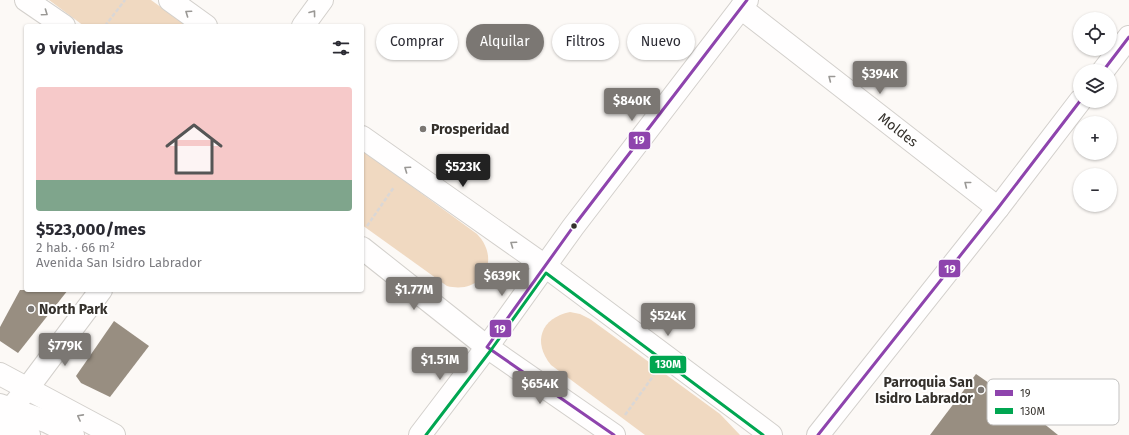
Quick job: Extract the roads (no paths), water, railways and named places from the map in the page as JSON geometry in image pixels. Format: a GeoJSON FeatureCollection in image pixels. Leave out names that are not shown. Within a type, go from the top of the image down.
{"type":"FeatureCollection","features":[{"type":"Feature","properties":{"kind":"street"},"geometry":{"type":"LineString","coordinates":[[26,0],[61,24]]}},
{"type":"Feature","properties":{"kind":"street"},"geometry":{"type":"LineString","coordinates":[[170,0],[203,24]]}},
{"type":"Feature","properties":{"kind":"street"},"geometry":{"type":"LineString","coordinates":[[304,24],[322,0]]}},
{"type":"Feature","properties":{"kind":"street"},"geometry":{"type":"LineString","coordinates":[[420,435],[487,347],[573,227],[744,4]]}},
{"type":"Feature","properties":{"kind":"street","name":"Moldes"},"geometry":{"type":"LineString","coordinates":[[744,4],[998,208]]}},
{"type":"Feature","properties":{"kind":"street"},"geometry":{"type":"LineString","coordinates":[[1108,64],[1129,37]]}},
{"type":"Feature","properties":{"kind":"street"},"geometry":{"type":"LineString","coordinates":[[818,435],[998,208],[1075,108]]}},
{"type":"Feature","properties":{"kind":"street"},"geometry":{"type":"LineString","coordinates":[[364,138],[545,266],[771,435]]}},
{"type":"Feature","properties":{"kind":"street"},"geometry":{"type":"LineString","coordinates":[[364,250],[487,347],[613,434]]}},
{"type":"Feature","properties":{"kind":"street"},"geometry":{"type":"LineString","coordinates":[[3,415],[27,389],[100,292]]}},
{"type":"Feature","properties":{"kind":"street"},"geometry":{"type":"LineString","coordinates":[[0,374],[114,435]]}},
{"type":"Feature","properties":{"kind":"street"},"geometry":{"type":"LineString","coordinates":[[3,415],[29,435]]}},
{"type":"Feature","properties":{"kind":"street"},"geometry":{"type":"LineString","coordinates":[[3,415],[48,422],[74,435]]}},
{"type":"Feature","properties":{"kind":"place","name":"Prosperidad"},"geometry":{"type":"Point","coordinates":[423,129]}},
{"type":"Feature","properties":{"kind":"place","name":"North Park"},"geometry":{"type":"Point","coordinates":[31,309]}},
{"type":"Feature","properties":{"kind":"place","name":"Parroquia San Isidro Labrador"},"geometry":{"type":"Point","coordinates":[981,390]}}]}
